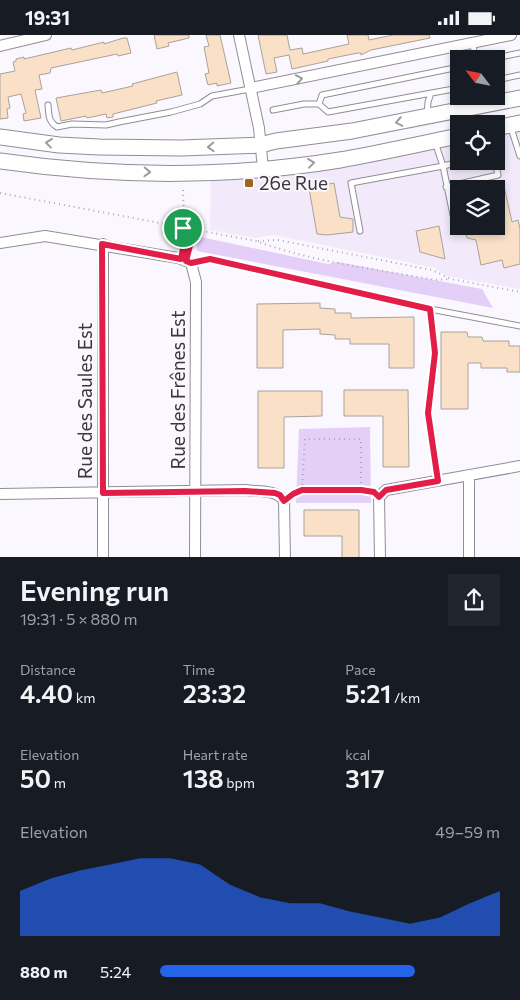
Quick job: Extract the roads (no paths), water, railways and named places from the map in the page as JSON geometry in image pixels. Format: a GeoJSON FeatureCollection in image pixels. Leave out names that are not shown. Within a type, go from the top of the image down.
{"type":"FeatureCollection","features":[{"type":"Feature","properties":{"kind":"main road"},"geometry":{"type":"LineString","coordinates":[[0,137],[59,145],[100,147],[191,148],[260,145],[276,141],[352,131],[520,98]]}},
{"type":"Feature","properties":{"kind":"main road"},"geometry":{"type":"LineString","coordinates":[[0,161],[98,171],[183,173],[263,169],[341,159],[450,138]]}},
{"type":"Feature","properties":{"kind":"street"},"geometry":{"type":"LineString","coordinates":[[0,45],[46,35]]}},
{"type":"Feature","properties":{"kind":"street"},"geometry":{"type":"LineString","coordinates":[[239,35],[259,128],[263,169]]}},
{"type":"Feature","properties":{"kind":"street"},"geometry":{"type":"LineString","coordinates":[[251,89],[474,48],[511,35]]}},
{"type":"Feature","properties":{"kind":"street"},"geometry":{"type":"LineString","coordinates":[[0,243],[46,236],[102,244],[186,261]]}},
{"type":"Feature","properties":{"kind":"street","name":"Rue des Saules Est"},"geometry":{"type":"LineString","coordinates":[[102,244],[103,557]]}},
{"type":"Feature","properties":{"kind":"street","name":"Rue des Frênes Est"},"geometry":{"type":"LineString","coordinates":[[186,261],[196,282],[195,557]]}},
{"type":"Feature","properties":{"kind":"street"},"geometry":{"type":"LineString","coordinates":[[380,557],[382,493],[520,466]]}},
{"type":"Feature","properties":{"kind":"street"},"geometry":{"type":"LineString","coordinates":[[469,475],[469,557]]}},
{"type":"Feature","properties":{"kind":"street"},"geometry":{"type":"LineString","coordinates":[[0,494],[195,491],[275,493],[280,495],[284,501],[285,557]]}},
{"type":"Feature","properties":{"kind":"lane"},"geometry":{"type":"LineString","coordinates":[[505,56],[520,53]]}},
{"type":"Feature","properties":{"kind":"lane"},"geometry":{"type":"LineString","coordinates":[[318,104],[322,95],[450,69]]}},
{"type":"Feature","properties":{"kind":"lane"},"geometry":{"type":"LineString","coordinates":[[505,78],[520,75]]}},
{"type":"Feature","properties":{"kind":"lane"},"geometry":{"type":"LineString","coordinates":[[48,105],[51,123],[57,127],[72,124],[106,125],[172,112],[200,103],[212,96],[251,89]]}},
{"type":"Feature","properties":{"kind":"lane"},"geometry":{"type":"LineString","coordinates":[[273,110],[304,104],[318,104],[328,112],[450,90]]}},
{"type":"Feature","properties":{"kind":"lane"},"geometry":{"type":"LineString","coordinates":[[427,117],[431,93]]}},
{"type":"Feature","properties":{"kind":"lane"},"geometry":{"type":"LineString","coordinates":[[509,125],[520,156]]}},
{"type":"Feature","properties":{"kind":"lane"},"geometry":{"type":"LineString","coordinates":[[435,141],[443,165],[450,203]]}},
{"type":"Feature","properties":{"kind":"lane"},"geometry":{"type":"LineString","coordinates":[[360,231],[351,183],[450,164]]}},
{"type":"Feature","properties":{"kind":"lane"},"geometry":{"type":"LineString","coordinates":[[446,187],[498,175],[497,170]]}},
{"type":"Feature","properties":{"kind":"lane"},"geometry":{"type":"LineString","coordinates":[[186,261],[210,259],[430,309],[520,326]]}},
{"type":"Feature","properties":{"kind":"lane"},"geometry":{"type":"LineString","coordinates":[[430,309],[435,353],[428,413],[438,481]]}},
{"type":"Feature","properties":{"kind":"place","name":"26e Rue"},"geometry":{"type":"Point","coordinates":[249,183]}}]}
